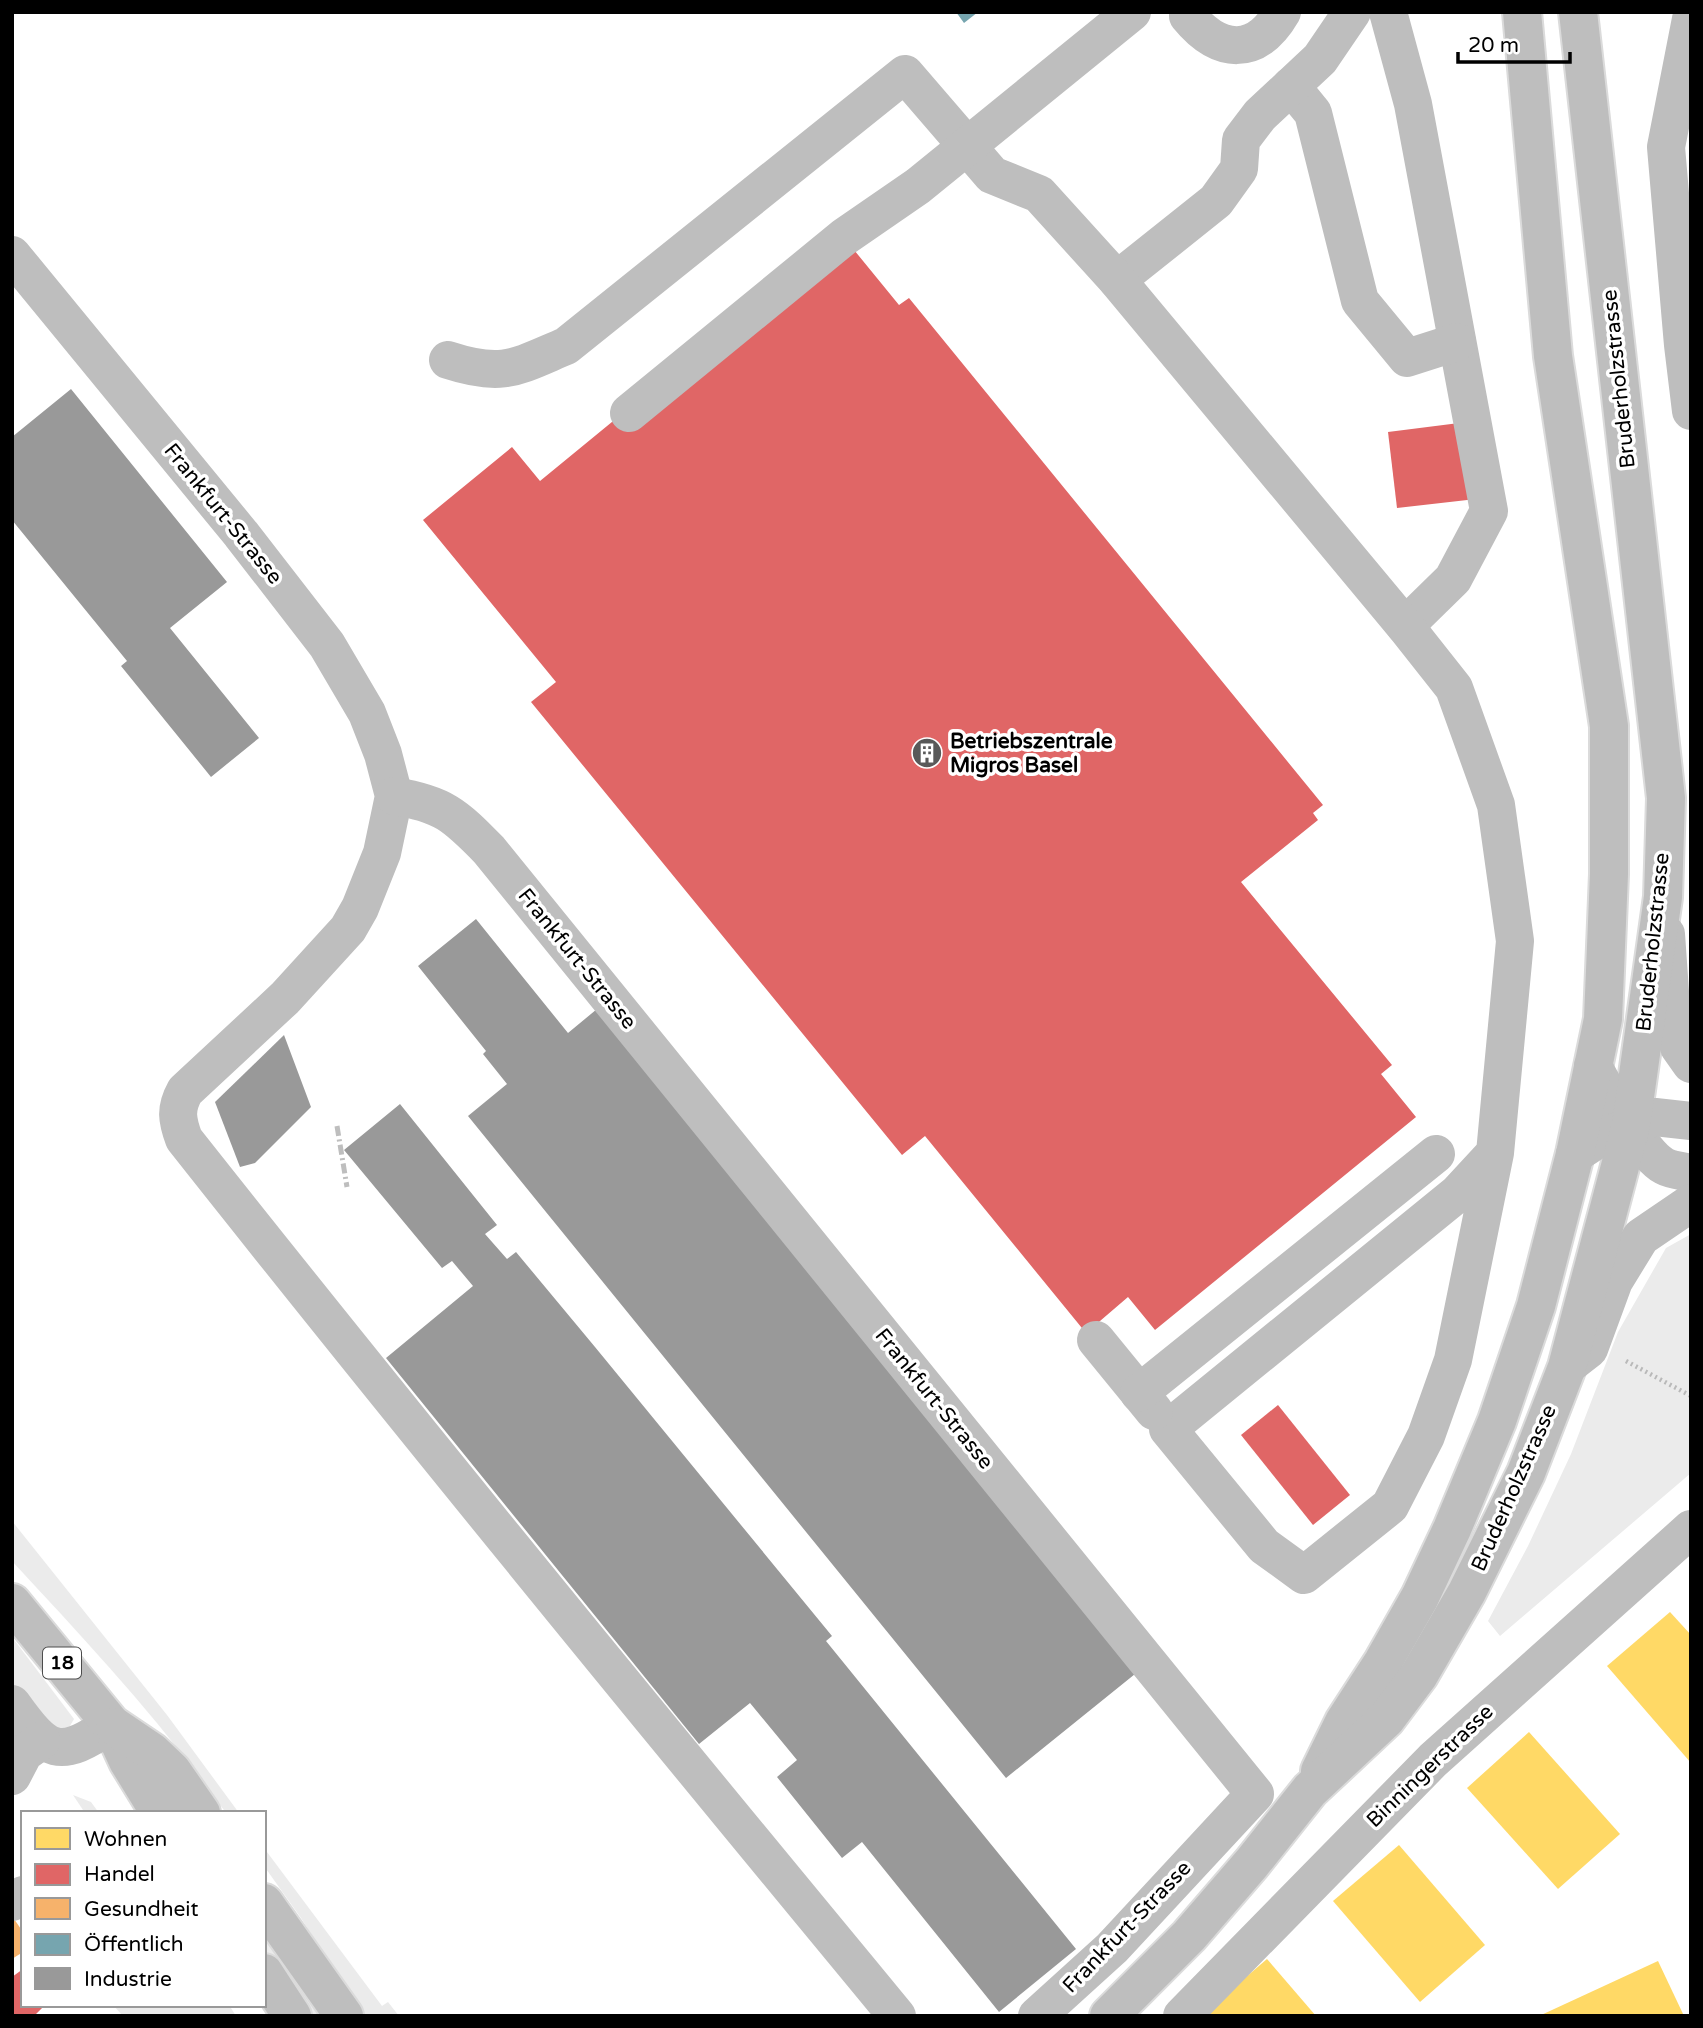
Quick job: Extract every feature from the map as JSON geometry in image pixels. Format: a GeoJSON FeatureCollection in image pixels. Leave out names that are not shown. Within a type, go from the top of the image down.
{"type":"FeatureCollection","features":[{"type":"Feature","properties":{"kind":"street"},"geometry":{"type":"LineString","coordinates":[[629,413],[844,237],[918,186],[1132,12]]}},
{"type":"Feature","properties":{"kind":"street"},"geometry":{"type":"LineString","coordinates":[[1188,16],[1199,30],[1215,41],[1237,45],[1255,41],[1272,30],[1282,12]]}},
{"type":"Feature","properties":{"kind":"street"},"geometry":{"type":"LineString","coordinates":[[1117,279],[1216,201],[1239,169],[1241,140],[1260,115],[1320,59],[1352,12]]}},
{"type":"Feature","properties":{"kind":"street"},"geometry":{"type":"LineString","coordinates":[[1388,12],[1413,104],[1489,510],[1453,579],[1405,626]]}},
{"type":"Feature","properties":{"kind":"street","name":"Bruderholzstrasse"},"geometry":{"type":"LineString","coordinates":[[1310,1790],[1344,1723],[1420,1597],[1497,1421],[1536,1306],[1575,1154],[1603,1019],[1609,874],[1609,726],[1553,356],[1522,12]]}},
{"type":"Feature","properties":{"kind":"street","name":"Bruderholzstrasse"},"geometry":{"type":"LineString","coordinates":[[1109,2016],[1189,1936],[1310,1790],[1386,1719],[1419,1675],[1467,1592],[1526,1474],[1567,1367],[1630,1125],[1663,897],[1666,798],[1578,12]]}},
{"type":"Feature","properties":{"kind":"street"},"geometry":{"type":"LineString","coordinates":[[1691,19],[1666,147],[1691,411]]}},
{"type":"Feature","properties":{"kind":"street"},"geometry":{"type":"LineString","coordinates":[[449,359],[478,370],[512,369],[566,346],[905,74],[992,175],[1039,194],[1117,279],[1454,688],[1496,805],[1515,941],[1495,1153],[1453,1360],[1426,1436],[1391,1506],[1304,1575],[1264,1546],[1096,1340]]}},
{"type":"Feature","properties":{"kind":"street"},"geometry":{"type":"LineString","coordinates":[[1291,86],[1313,113],[1360,302],[1407,359],[1457,342]]}},
{"type":"Feature","properties":{"kind":"street","name":"Frankfurt-Strasse"},"geometry":{"type":"LineString","coordinates":[[12,255],[241,534],[327,645],[367,713],[383,754],[394,796],[382,853],[360,908],[348,929],[285,998],[184,1091],[177,1106],[177,1122],[184,1139],[348,1347],[600,1657],[897,2016]]}},
{"type":"Feature","properties":{"kind":"street","name":"Frankfurt-Strasse"},"geometry":{"type":"LineString","coordinates":[[394,796],[425,801],[460,820],[489,850],[1255,1794],[1112,1948],[1037,2016]]}},
{"type":"Feature","properties":{"kind":"street"},"geometry":{"type":"LineString","coordinates":[[1663,897],[1671,1006],[1679,1046],[1691,1064]]}},
{"type":"Feature","properties":{"kind":"street"},"geometry":{"type":"LineString","coordinates":[[1594,1066],[1612,1102],[1645,1147],[1663,1166],[1691,1173]]}},
{"type":"Feature","properties":{"kind":"street"},"geometry":{"type":"LineString","coordinates":[[1575,1154],[1601,1137],[1655,1117],[1691,1121]]}},
{"type":"Feature","properties":{"kind":"street"},"geometry":{"type":"LineString","coordinates":[[1168,1429],[1458,1193],[1495,1153]]}},
{"type":"Feature","properties":{"kind":"street"},"geometry":{"type":"LineString","coordinates":[[1139,1393],[1436,1154]]}},
{"type":"Feature","properties":{"kind":"street"},"geometry":{"type":"LineString","coordinates":[[1567,1367],[1589,1349],[1614,1281],[1642,1237],[1691,1203]]}},
{"type":"Feature","properties":{"kind":"street","name":"Binningerstrasse"},"geometry":{"type":"LineString","coordinates":[[1182,2016],[1433,1760],[1691,1529]]}},
{"type":"Feature","properties":{"kind":"street","name":"18"},"geometry":{"type":"LineString","coordinates":[[12,1603],[111,1724],[128,1761],[159,1811]]}},
{"type":"Feature","properties":{"kind":"street"},"geometry":{"type":"LineString","coordinates":[[12,1704],[41,1741],[63,1748],[85,1742],[111,1724]]}},
{"type":"Feature","properties":{"kind":"street","name":"18"},"geometry":{"type":"LineString","coordinates":[[111,1724],[152,1752],[172,1772],[200,1811]]}},
{"type":"Feature","properties":{"kind":"street"},"geometry":{"type":"LineString","coordinates":[[12,1776],[24,1753],[41,1741]]}},
{"type":"Feature","properties":{"kind":"street"},"geometry":{"type":"LineString","coordinates":[[266,1906],[344,2016]]}},
{"type":"Feature","properties":{"kind":"street"},"geometry":{"type":"LineString","coordinates":[[266,1976],[292,2016]]}},
{"type":"Feature","properties":{"kind":"path"},"geometry":{"type":"LineString","coordinates":[[1626,1361],[1691,1396]]}},
{"type":"Feature","properties":{"kind":"shaded area"},"geometry":{"type":"Polygon","coordinates":[[[1691,1234],[1691,1473],[1500,1636],[1488,1621],[1528,1546],[1571,1454],[1618,1332],[1666,1248],[1691,1234]]]}},
{"type":"Feature","properties":{"kind":"shaded area"},"geometry":{"type":"Polygon","coordinates":[[[12,1521],[167,1715],[238,1811],[225,1811],[150,1715],[12,1561],[12,1521]]]}},
{"type":"Feature","properties":{"kind":"shaded area"},"geometry":{"type":"Polygon","coordinates":[[[12,1637],[74,1719],[67,1731],[51,1731],[30,1710],[12,1684],[12,1637]]]}},
{"type":"Feature","properties":{"kind":"shaded area"},"geometry":{"type":"Polygon","coordinates":[[[73,1795],[91,1802],[98,1811],[84,1811],[73,1795]]]}},
{"type":"Feature","properties":{"kind":"shaded area"},"geometry":{"type":"Polygon","coordinates":[[[266,1851],[382,2006],[388,2002],[399,2016],[363,2016],[301,1918],[266,1869],[266,1851]]]}},
{"type":"Feature","properties":{"kind":"shaded area"},"geometry":{"type":"Polygon","coordinates":[[[266,1921],[328,2016],[307,2016],[266,1954],[266,1921]]]}},
{"type":"Feature","properties":{"kind":"shaded area"},"geometry":{"type":"Polygon","coordinates":[[[115,2007],[230,2007],[236,2016],[123,2016],[115,2007]]]}},
{"type":"Feature","properties":{"kind":"building: Wohnen"},"geometry":{"type":"Polygon","coordinates":[[[1670,1612],[1691,1635],[1691,1763],[1607,1666],[1670,1612]]]}},
{"type":"Feature","properties":{"kind":"building: Wohnen"},"geometry":{"type":"Polygon","coordinates":[[[1529,1732],[1620,1834],[1558,1889],[1467,1788],[1529,1732]]]}},
{"type":"Feature","properties":{"kind":"building: Wohnen"},"geometry":{"type":"Polygon","coordinates":[[[1399,1845],[1485,1945],[1420,2002],[1333,1901],[1399,1845]]]}},
{"type":"Feature","properties":{"kind":"building: Wohnen"},"geometry":{"type":"Polygon","coordinates":[[[1267,1959],[1316,2016],[1203,2014],[1267,1959]]]}},
{"type":"Feature","properties":{"kind":"building: Wohnen"},"geometry":{"type":"Polygon","coordinates":[[[1658,1961],[1684,2016],[1539,2016],[1658,1961]]]}},
{"type":"Feature","properties":{"kind":"building: Handel","name":"Betriebszentrale Migros Basel"},"geometry":{"type":"Polygon","coordinates":[[[841,234],[899,305],[909,298],[1323,805],[1313,813],[1318,820],[1241,882],[1392,1065],[1381,1074],[1416,1117],[1155,1330],[1128,1297],[1086,1333],[925,1136],[902,1155],[531,702],[556,682],[423,520],[512,447],[540,481],[841,234]]]}},
{"type":"Feature","properties":{"kind":"building: Handel"},"geometry":{"type":"Polygon","coordinates":[[[1467,422],[1476,499],[1397,508],[1388,432],[1467,422]]]}},
{"type":"Feature","properties":{"kind":"building: Handel"},"geometry":{"type":"Polygon","coordinates":[[[1278,1405],[1350,1495],[1313,1525],[1241,1435],[1278,1405]]]}},
{"type":"Feature","properties":{"kind":"building: Handel"},"geometry":{"type":"Polygon","coordinates":[[[21,1970],[21,2007],[43,2007],[34,2016],[12,2016],[12,1977],[21,1970]]]}},
{"type":"Feature","properties":{"kind":"building: Gesundheit"},"geometry":{"type":"Polygon","coordinates":[[[12,1916],[21,1929],[21,1953],[12,1959],[12,1916]]]}},
{"type":"Feature","properties":{"kind":"building: Öffentlich"},"geometry":{"type":"Polygon","coordinates":[[[956,12],[978,12],[964,23],[956,12]]]}},
{"type":"Feature","properties":{"kind":"building: Industrie"},"geometry":{"type":"Polygon","coordinates":[[[71,389],[227,582],[170,628],[259,738],[211,777],[121,666],[127,661],[12,520],[12,437],[71,389]]]}},
{"type":"Feature","properties":{"kind":"building: Industrie"},"geometry":{"type":"Polygon","coordinates":[[[476,919],[568,1033],[597,1009],[1135,1674],[1006,1778],[468,1116],[507,1084],[483,1054],[486,1051],[418,966],[476,919]]]}},
{"type":"Feature","properties":{"kind":"building: Industrie"},"geometry":{"type":"Polygon","coordinates":[[[284,1035],[311,1107],[255,1163],[240,1167],[215,1102],[284,1035]]]}},
{"type":"Feature","properties":{"kind":"building: Industrie"},"geometry":{"type":"Polygon","coordinates":[[[400,1104],[497,1225],[485,1234],[507,1259],[516,1252],[595,1347],[832,1636],[826,1641],[1076,1949],[999,2012],[862,1842],[842,1858],[777,1777],[797,1760],[750,1703],[699,1744],[386,1358],[473,1286],[452,1261],[442,1268],[344,1150],[400,1104]]]}},
{"type":"Feature","properties":{"kind":"railway"},"geometry":{"type":"LineString","coordinates":[[337,1126],[347,1187]]}},
{"type":"Feature","properties":{"kind":"place","name":"Betriebszentrale Migros Basel"},"geometry":{"type":"Point","coordinates":[927,753]}}]}
